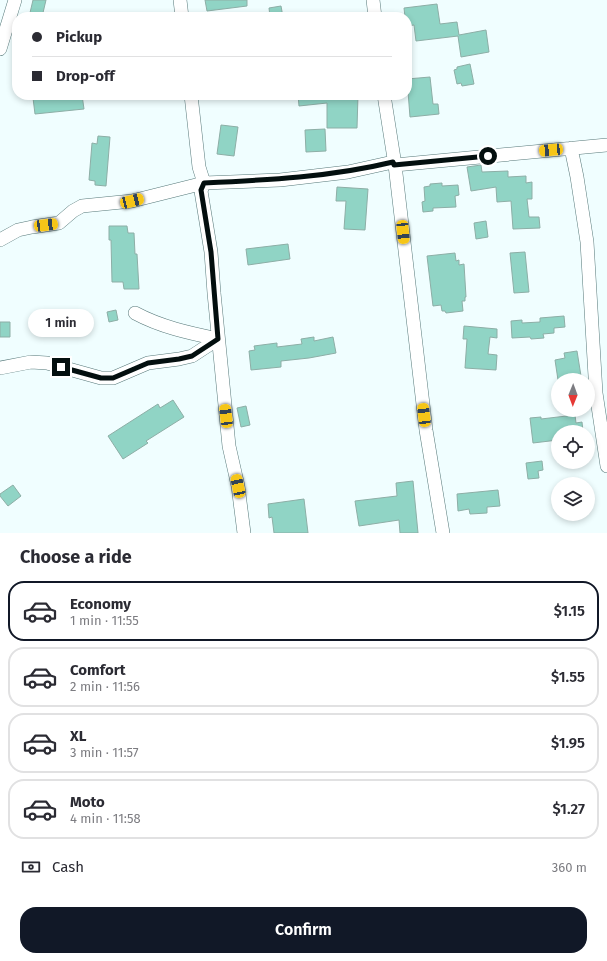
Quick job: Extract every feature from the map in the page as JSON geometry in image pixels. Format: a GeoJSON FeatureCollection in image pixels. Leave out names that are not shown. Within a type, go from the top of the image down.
{"type":"FeatureCollection","features":[{"type":"Feature","properties":{"kind":"street"},"geometry":{"type":"LineString","coordinates":[[12,12],[16,0]]}},
{"type":"Feature","properties":{"kind":"street"},"geometry":{"type":"LineString","coordinates":[[180,0],[181,12]]}},
{"type":"Feature","properties":{"kind":"street"},"geometry":{"type":"LineString","coordinates":[[373,0],[374,12]]}},
{"type":"Feature","properties":{"kind":"street"},"geometry":{"type":"LineString","coordinates":[[0,49],[12,12]]}},
{"type":"Feature","properties":{"kind":"street"},"geometry":{"type":"LineString","coordinates":[[192,100],[196,132],[196,150],[204,183],[201,190],[211,252],[229,446],[238,486],[244,533]]}},
{"type":"Feature","properties":{"kind":"street"},"geometry":{"type":"LineString","coordinates":[[385,100],[394,164],[426,430],[442,533]]}},
{"type":"Feature","properties":{"kind":"street"},"geometry":{"type":"LineString","coordinates":[[0,240],[18,230],[59,223],[73,211],[82,206],[132,201],[204,183],[280,180],[348,172],[394,164],[607,144]]}},
{"type":"Feature","properties":{"kind":"street"},"geometry":{"type":"LineString","coordinates":[[571,148],[578,177],[587,242],[596,393],[607,466]]}},
{"type":"Feature","properties":{"kind":"street"},"geometry":{"type":"LineString","coordinates":[[135,313],[152,322],[184,332],[218,339]]}},
{"type":"Feature","properties":{"kind":"street"},"geometry":{"type":"LineString","coordinates":[[0,368],[31,362],[48,363],[101,378],[113,378],[148,363],[192,356],[218,339]]}},
{"type":"Feature","properties":{"kind":"building"},"geometry":{"type":"Polygon","coordinates":[[[33,0],[46,0],[43,12],[30,12],[33,0]]]}},
{"type":"Feature","properties":{"kind":"building"},"geometry":{"type":"Polygon","coordinates":[[[205,0],[247,0],[247,6],[207,11],[205,0]]]}},
{"type":"Feature","properties":{"kind":"building"},"geometry":{"type":"Polygon","coordinates":[[[437,4],[440,24],[457,22],[459,35],[486,30],[489,52],[461,57],[458,36],[416,41],[414,25],[412,25],[412,12],[404,12],[404,8],[437,4]]]}},
{"type":"Feature","properties":{"kind":"building"},"geometry":{"type":"Polygon","coordinates":[[[281,6],[282,12],[269,12],[269,8],[281,6]]]}},
{"type":"Feature","properties":{"kind":"building"},"geometry":{"type":"Polygon","coordinates":[[[470,64],[474,84],[462,86],[461,83],[457,84],[454,70],[457,69],[457,67],[470,64]]]}},
{"type":"Feature","properties":{"kind":"building"},"geometry":{"type":"Polygon","coordinates":[[[430,77],[433,104],[438,104],[439,114],[410,117],[409,100],[412,100],[412,79],[430,77]]]}},
{"type":"Feature","properties":{"kind":"building"},"geometry":{"type":"Polygon","coordinates":[[[33,100],[83,100],[84,109],[35,114],[33,100]]]}},
{"type":"Feature","properties":{"kind":"building"},"geometry":{"type":"Polygon","coordinates":[[[298,100],[358,100],[357,128],[327,128],[327,103],[299,106],[298,100]]]}},
{"type":"Feature","properties":{"kind":"building"},"geometry":{"type":"Polygon","coordinates":[[[221,125],[238,127],[234,156],[217,154],[221,125]]]}},
{"type":"Feature","properties":{"kind":"building"},"geometry":{"type":"Polygon","coordinates":[[[325,129],[326,151],[306,152],[305,130],[325,129]]]}},
{"type":"Feature","properties":{"kind":"building"},"geometry":{"type":"Polygon","coordinates":[[[98,136],[110,137],[106,186],[95,185],[95,181],[89,180],[92,143],[97,144],[98,136]]]}},
{"type":"Feature","properties":{"kind":"building"},"geometry":{"type":"Polygon","coordinates":[[[481,165],[482,172],[508,171],[508,177],[526,176],[526,183],[532,182],[532,199],[527,199],[529,217],[539,217],[540,228],[513,229],[511,201],[497,202],[496,187],[471,191],[467,167],[481,165]]]}},
{"type":"Feature","properties":{"kind":"building"},"geometry":{"type":"Polygon","coordinates":[[[442,183],[442,186],[458,185],[459,195],[455,196],[456,207],[433,208],[433,211],[423,212],[422,202],[425,201],[424,187],[430,186],[430,184],[442,183]]]}},
{"type":"Feature","properties":{"kind":"building"},"geometry":{"type":"Polygon","coordinates":[[[337,187],[368,189],[365,230],[344,229],[346,201],[336,201],[337,187]]]}},
{"type":"Feature","properties":{"kind":"building"},"geometry":{"type":"Polygon","coordinates":[[[486,221],[488,237],[476,239],[474,223],[486,221]]]}},
{"type":"Feature","properties":{"kind":"building"},"geometry":{"type":"Polygon","coordinates":[[[109,226],[127,226],[128,233],[134,233],[139,289],[124,289],[123,282],[112,282],[111,240],[109,240],[109,226]]]}},
{"type":"Feature","properties":{"kind":"building"},"geometry":{"type":"Polygon","coordinates":[[[288,244],[290,259],[248,265],[246,249],[288,244]]]}},
{"type":"Feature","properties":{"kind":"building"},"geometry":{"type":"Polygon","coordinates":[[[525,252],[529,292],[514,293],[510,253],[525,252]]]}},
{"type":"Feature","properties":{"kind":"building"},"geometry":{"type":"Polygon","coordinates":[[[455,253],[456,261],[459,260],[459,265],[464,264],[466,297],[465,301],[462,301],[463,311],[446,313],[445,311],[442,311],[441,305],[433,306],[427,256],[455,253]]]}},
{"type":"Feature","properties":{"kind":"building"},"geometry":{"type":"Polygon","coordinates":[[[116,310],[118,320],[109,322],[107,312],[116,310]]]}},
{"type":"Feature","properties":{"kind":"building"},"geometry":{"type":"Polygon","coordinates":[[[564,316],[565,327],[554,328],[554,333],[543,334],[544,338],[512,338],[511,321],[522,320],[522,323],[540,322],[540,318],[564,316]]]}},
{"type":"Feature","properties":{"kind":"building"},"geometry":{"type":"Polygon","coordinates":[[[0,322],[10,322],[10,337],[0,337],[0,322]]]}},
{"type":"Feature","properties":{"kind":"building"},"geometry":{"type":"Polygon","coordinates":[[[464,326],[497,329],[497,338],[490,337],[488,354],[497,355],[496,370],[465,368],[467,339],[463,339],[464,326]]]}},
{"type":"Feature","properties":{"kind":"building"},"geometry":{"type":"Polygon","coordinates":[[[314,337],[314,341],[333,337],[336,353],[281,361],[281,367],[251,370],[249,351],[255,350],[254,346],[277,343],[277,347],[302,344],[301,339],[314,337]]]}},
{"type":"Feature","properties":{"kind":"building"},"geometry":{"type":"Polygon","coordinates":[[[577,351],[581,373],[557,373],[555,360],[565,358],[564,353],[577,351]]]}},
{"type":"Feature","properties":{"kind":"building"},"geometry":{"type":"Polygon","coordinates":[[[173,400],[184,417],[146,441],[148,443],[123,459],[108,436],[158,404],[160,408],[173,400]]]}},
{"type":"Feature","properties":{"kind":"building"},"geometry":{"type":"Polygon","coordinates":[[[246,406],[250,425],[241,427],[237,408],[246,406]]]}},
{"type":"Feature","properties":{"kind":"building"},"geometry":{"type":"Polygon","coordinates":[[[541,417],[541,419],[575,417],[576,423],[582,422],[582,425],[551,425],[551,441],[533,443],[530,418],[541,417]]]}},
{"type":"Feature","properties":{"kind":"building"},"geometry":{"type":"Polygon","coordinates":[[[542,461],[543,470],[538,471],[539,478],[528,479],[526,463],[542,461]]]}},
{"type":"Feature","properties":{"kind":"building"},"geometry":{"type":"Polygon","coordinates":[[[413,481],[418,533],[400,533],[399,520],[359,526],[355,501],[397,496],[396,483],[413,481]]]}},
{"type":"Feature","properties":{"kind":"building"},"geometry":{"type":"Polygon","coordinates":[[[13,485],[21,496],[8,506],[0,494],[13,485]]]}},
{"type":"Feature","properties":{"kind":"building"},"geometry":{"type":"Polygon","coordinates":[[[498,490],[500,506],[487,507],[487,513],[470,514],[469,509],[458,511],[457,494],[498,490]]]}},
{"type":"Feature","properties":{"kind":"building"},"geometry":{"type":"Polygon","coordinates":[[[304,499],[308,533],[274,533],[272,517],[269,518],[268,504],[304,499]]]}},
{"type":"Feature","properties":{"kind":"route"},"geometry":{"type":"LineString","coordinates":[[61,367],[101,378],[113,378],[148,363],[192,356],[218,339],[211,252],[201,190],[204,183],[280,180],[348,172],[393,162],[394,165],[488,156]]}}]}
